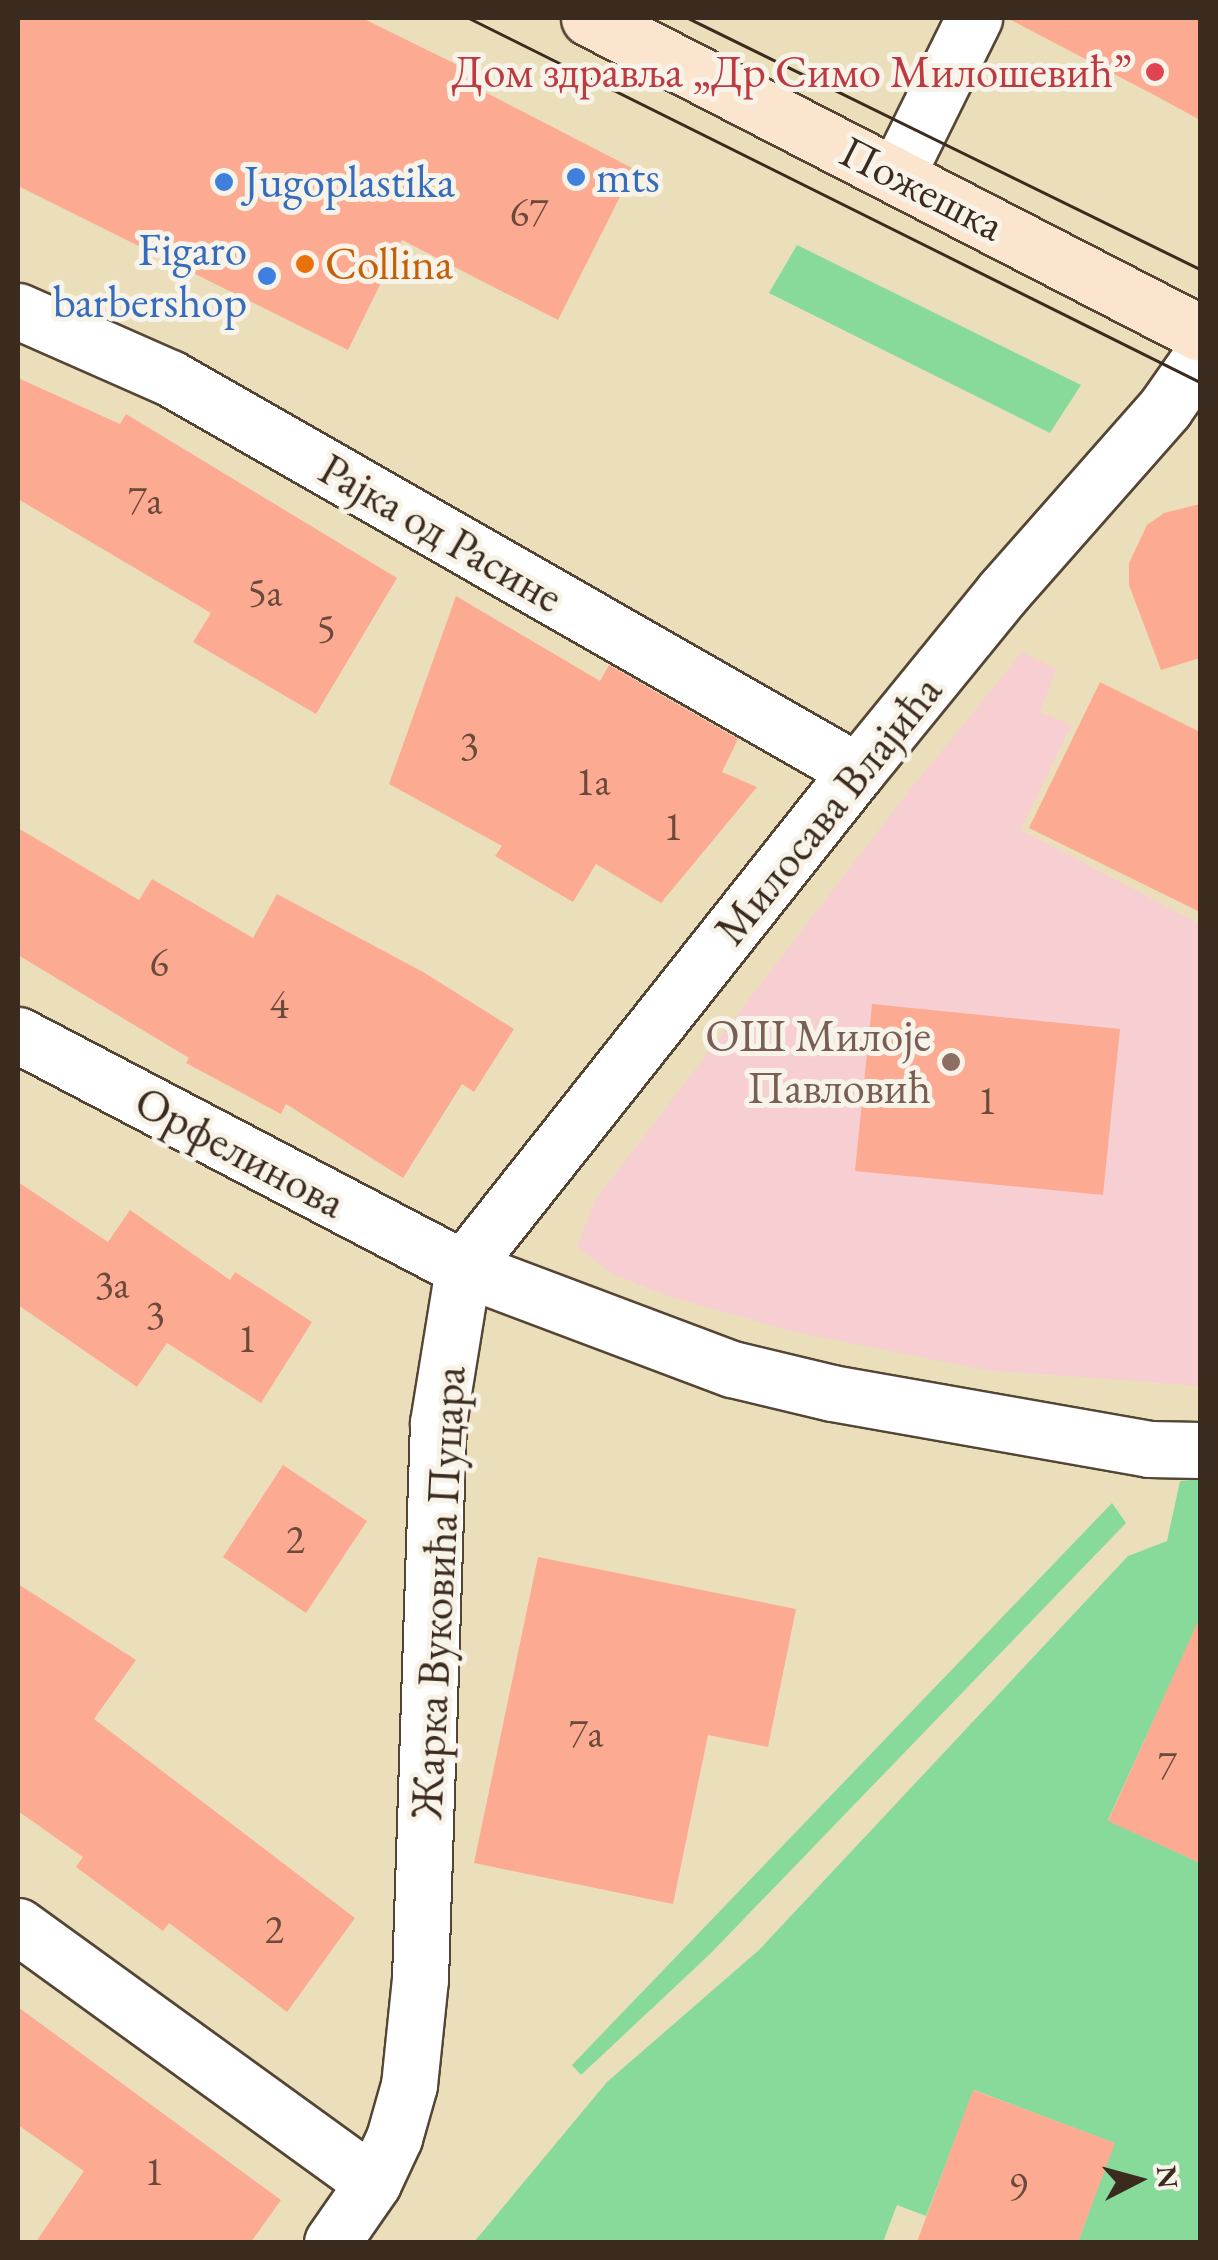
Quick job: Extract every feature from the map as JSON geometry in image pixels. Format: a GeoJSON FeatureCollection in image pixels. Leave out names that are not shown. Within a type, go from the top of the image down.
{"type":"FeatureCollection","features":[{"type":"Feature","properties":{"kind":"main road","name":"Пожешка"},"geometry":{"type":"LineString","coordinates":[[589,18],[1200,333]]}},
{"type":"Feature","properties":{"kind":"street"},"geometry":{"type":"LineString","coordinates":[[897,174],[974,18]]}},
{"type":"Feature","properties":{"kind":"street","name":"Рајка од Расине"},"geometry":{"type":"LineString","coordinates":[[18,310],[170,378],[857,771]]}},
{"type":"Feature","properties":{"kind":"street","name":"Милосава Влајића"},"geometry":{"type":"LineString","coordinates":[[463,1268],[857,771],[1002,593],[1165,408],[1200,358]]}},
{"type":"Feature","properties":{"kind":"street","name":"Орфелинова"},"geometry":{"type":"LineString","coordinates":[[18,1035],[463,1268]]}},
{"type":"Feature","properties":{"kind":"street"},"geometry":{"type":"LineString","coordinates":[[463,1268],[732,1369],[832,1393],[1149,1449],[1200,1450]]}},
{"type":"Feature","properties":{"kind":"street","name":"Жарка Вуковића Пуцара"},"geometry":{"type":"LineString","coordinates":[[332,2242],[372,2183],[394,2138],[409,2085],[418,1997],[435,1608],[438,1423],[463,1268]]}},
{"type":"Feature","properties":{"kind":"street"},"geometry":{"type":"LineString","coordinates":[[18,1926],[372,2183]]}},
{"type":"Feature","properties":{"kind":"shaded area","name":"ОШ Милоје Павловић"},"geometry":{"type":"Polygon","coordinates":[[[1022,652],[1056,669],[1040,712],[1071,725],[1021,830],[1200,924],[1200,1386],[986,1370],[795,1332],[674,1298],[614,1275],[577,1247],[595,1200],[901,801],[1022,652]]]}},
{"type":"Feature","properties":{"kind":"green space"},"geometry":{"type":"Polygon","coordinates":[[[797,245],[1081,385],[1050,433],[769,293],[797,245]]]}},
{"type":"Feature","properties":{"kind":"green space"},"geometry":{"type":"Polygon","coordinates":[[[1200,1479],[1200,1708],[1166,1693],[1108,1820],[1200,1863],[1200,2242],[1078,2242],[1114,2143],[974,2090],[926,2216],[897,2205],[883,2242],[474,2242],[607,2082],[759,1950],[1128,1556],[1167,1541],[1180,1481],[1200,1479]]]}},
{"type":"Feature","properties":{"kind":"green space"},"geometry":{"type":"Polygon","coordinates":[[[1112,1503],[1126,1523],[710,1954],[581,2075],[572,2065],[1112,1503]]]}},
{"type":"Feature","properties":{"kind":"building","name":"Jugoplastika"},"geometry":{"type":"Polygon","coordinates":[[[18,18],[362,18],[482,77],[477,88],[634,169],[558,320],[402,240],[348,350],[18,186],[18,18]]]}},
{"type":"Feature","properties":{"kind":"building","name":"Дом здравља „Др Симо Милошевић”"},"geometry":{"type":"Polygon","coordinates":[[[1007,18],[1200,18],[1200,120],[1158,97],[1007,18]]]}},
{"type":"Feature","properties":{"kind":"building"},"geometry":{"type":"Polygon","coordinates":[[[18,378],[120,424],[126,414],[397,578],[316,714],[193,642],[211,613],[18,499],[18,378]]]}},
{"type":"Feature","properties":{"kind":"building"},"geometry":{"type":"Polygon","coordinates":[[[1200,504],[1200,658],[1161,670],[1129,585],[1129,563],[1147,525],[1164,513],[1200,504]]]}},
{"type":"Feature","properties":{"kind":"building"},"geometry":{"type":"Polygon","coordinates":[[[456,596],[600,681],[609,665],[738,739],[722,772],[757,787],[661,903],[596,864],[573,902],[495,856],[502,846],[389,784],[456,596]]]}},
{"type":"Feature","properties":{"kind":"building"},"geometry":{"type":"Polygon","coordinates":[[[1100,682],[1200,732],[1200,912],[1029,828],[1100,682]]]}},
{"type":"Feature","properties":{"kind":"building"},"geometry":{"type":"Polygon","coordinates":[[[18,828],[139,900],[152,879],[253,938],[277,894],[423,972],[514,1029],[474,1092],[462,1084],[403,1178],[286,1104],[281,1114],[186,1063],[189,1058],[18,955],[18,828]]]}},
{"type":"Feature","properties":{"kind":"building"},"geometry":{"type":"Polygon","coordinates":[[[872,1004],[1120,1029],[1103,1195],[855,1171],[872,1004]]]}},
{"type":"Feature","properties":{"kind":"building"},"geometry":{"type":"Polygon","coordinates":[[[18,1182],[108,1242],[130,1210],[230,1280],[235,1272],[312,1322],[261,1403],[167,1343],[137,1387],[18,1305],[18,1182]]]}},
{"type":"Feature","properties":{"kind":"building"},"geometry":{"type":"Polygon","coordinates":[[[283,1465],[367,1521],[306,1613],[223,1557],[283,1465]]]}},
{"type":"Feature","properties":{"kind":"building"},"geometry":{"type":"Polygon","coordinates":[[[538,1557],[796,1609],[768,1747],[708,1735],[673,1904],[474,1863],[538,1557]]]}},
{"type":"Feature","properties":{"kind":"building"},"geometry":{"type":"Polygon","coordinates":[[[18,1584],[136,1660],[94,1719],[355,1918],[287,2012],[169,1923],[163,1931],[76,1867],[83,1857],[18,1811],[18,1584]]]}},
{"type":"Feature","properties":{"kind":"building"},"geometry":{"type":"Polygon","coordinates":[[[1200,1617],[1200,1863],[1108,1821],[1200,1617]]]}},
{"type":"Feature","properties":{"kind":"building"},"geometry":{"type":"Polygon","coordinates":[[[18,2007],[281,2200],[251,2242],[36,2242],[84,2171],[18,2125],[18,2007]]]}},
{"type":"Feature","properties":{"kind":"building"},"geometry":{"type":"Polygon","coordinates":[[[973,2090],[1115,2143],[1078,2242],[917,2242],[973,2090]]]}},
{"type":"Feature","properties":{"kind":"tram line"},"geometry":{"type":"LineString","coordinates":[[469,18],[1200,382]]}},
{"type":"Feature","properties":{"kind":"tram line"},"geometry":{"type":"LineString","coordinates":[[688,18],[1200,269]]}},
{"type":"Feature","properties":{"kind":"place","name":"Дом здравља „Др Симо Милошевић”"},"geometry":{"type":"Point","coordinates":[1155,72]}},
{"type":"Feature","properties":{"kind":"place","name":"mts"},"geometry":{"type":"Point","coordinates":[576,177]}},
{"type":"Feature","properties":{"kind":"place","name":"Jugoplastika"},"geometry":{"type":"Point","coordinates":[224,182]}},
{"type":"Feature","properties":{"kind":"place","name":"Collina"},"geometry":{"type":"Point","coordinates":[305,264]}},
{"type":"Feature","properties":{"kind":"place","name":"Figaro barbershop"},"geometry":{"type":"Point","coordinates":[267,276]}},
{"type":"Feature","properties":{"kind":"place","name":"ОШ Милоје Павловић"},"geometry":{"type":"Point","coordinates":[951,1062]}}]}
